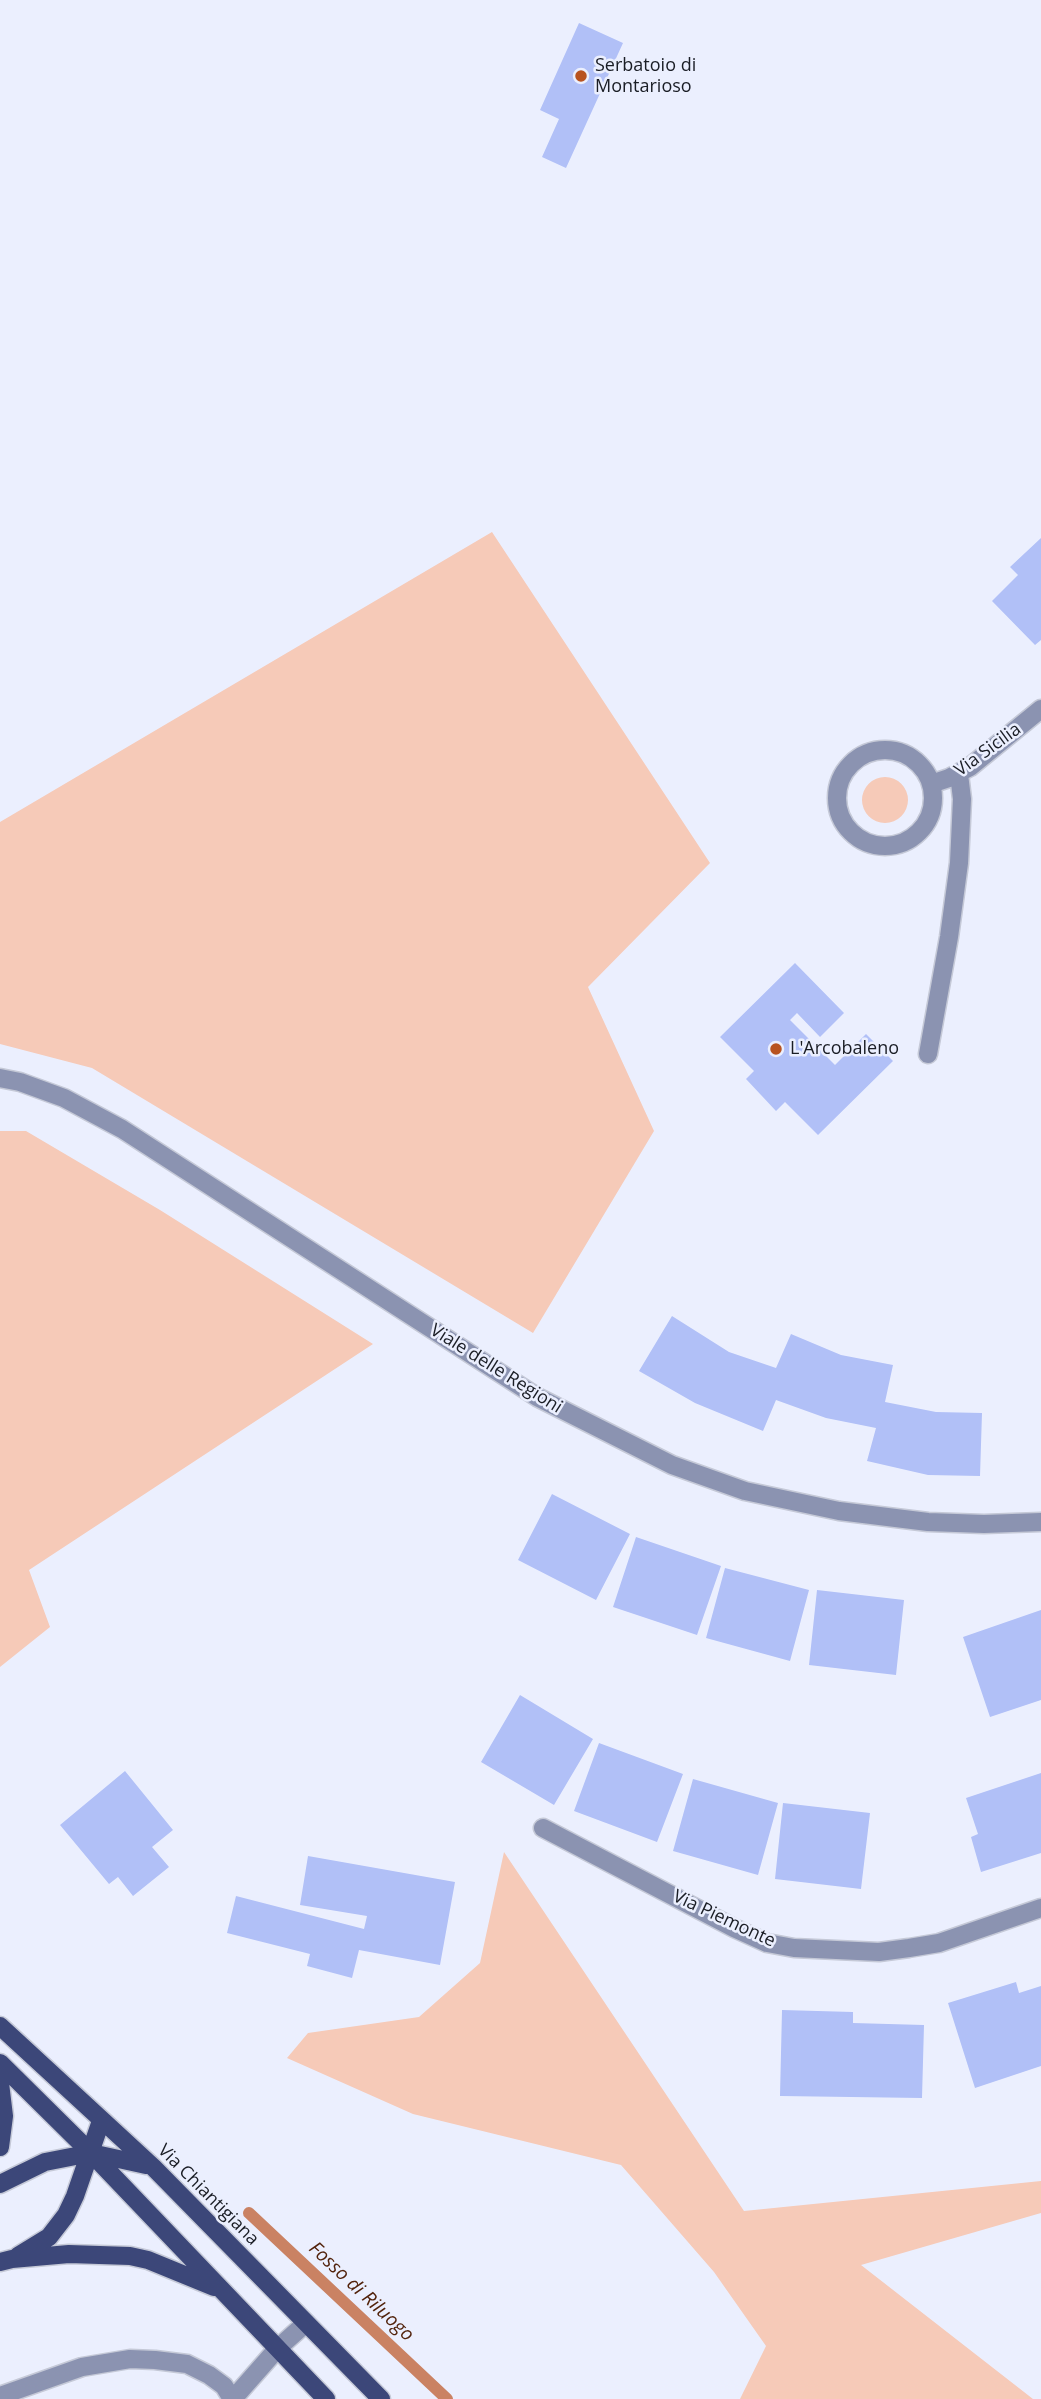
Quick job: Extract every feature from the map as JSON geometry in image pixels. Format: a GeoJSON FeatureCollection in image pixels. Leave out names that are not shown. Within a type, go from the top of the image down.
{"type":"FeatureCollection","features":[{"type":"Feature","properties":{"kind":"main road","name":"Via Chiantigiana"},"geometry":{"type":"LineString","coordinates":[[0,2026],[153,2167],[382,2399]]}},
{"type":"Feature","properties":{"kind":"main road"},"geometry":{"type":"LineString","coordinates":[[0,2063],[326,2399]]}},
{"type":"Feature","properties":{"kind":"main road"},"geometry":{"type":"LineString","coordinates":[[0,2083],[4,2116],[0,2147]]}},
{"type":"Feature","properties":{"kind":"main road"},"geometry":{"type":"LineString","coordinates":[[6,2260],[40,2243],[57,2228],[75,2196],[101,2121]]}},
{"type":"Feature","properties":{"kind":"main road"},"geometry":{"type":"LineString","coordinates":[[0,2184],[44,2162],[90,2153],[153,2167]]}},
{"type":"Feature","properties":{"kind":"main road"},"geometry":{"type":"LineString","coordinates":[[6,2260],[94,2254],[130,2256],[179,2271],[221,2290]]}},
{"type":"Feature","properties":{"kind":"street","name":"Via Sicilia"},"geometry":{"type":"LineString","coordinates":[[931,785],[958,774],[1041,709]]}},
{"type":"Feature","properties":{"kind":"street"},"geometry":{"type":"LineString","coordinates":[[886,750],[908,756],[924,771],[931,785],[933,801],[929,818],[920,831],[899,844],[874,846],[859,839],[847,828],[839,813],[836,797],[839,782],[852,764],[871,752],[886,750]]}},
{"type":"Feature","properties":{"kind":"street"},"geometry":{"type":"LineString","coordinates":[[928,1054],[959,863],[962,799],[958,774]]}},
{"type":"Feature","properties":{"kind":"street","name":"Viale delle Regioni"},"geometry":{"type":"LineString","coordinates":[[0,1078],[20,1082],[64,1098],[122,1129],[537,1397],[672,1465],[746,1491],[839,1511],[928,1522],[1041,1522]]}},
{"type":"Feature","properties":{"kind":"street","name":"Via Piemonte"},"geometry":{"type":"LineString","coordinates":[[543,1828],[734,1928],[768,1943],[794,1948],[866,1952],[909,1948],[939,1943],[1041,1908]]}},
{"type":"Feature","properties":{"kind":"street"},"geometry":{"type":"LineString","coordinates":[[0,2396],[82,2367],[142,2359],[175,2362],[199,2369],[224,2386],[233,2399],[278,2349],[306,2323]]}},
{"type":"Feature","properties":{"kind":"shaded area"},"geometry":{"type":"Polygon","coordinates":[[[492,532],[710,863],[588,987],[654,1131],[533,1333],[92,1068],[0,1044],[0,822],[492,532]]]}},
{"type":"Feature","properties":{"kind":"shaded area"},"geometry":{"type":"Polygon","coordinates":[[[885,777],[902,783],[908,800],[902,817],[885,823],[868,817],[862,800],[868,783],[885,777]]]}},
{"type":"Feature","properties":{"kind":"shaded area"},"geometry":{"type":"Polygon","coordinates":[[[0,1131],[26,1131],[160,1210],[373,1344],[29,1570],[50,1627],[0,1667],[0,1131]]]}},
{"type":"Feature","properties":{"kind":"shaded area"},"geometry":{"type":"Polygon","coordinates":[[[504,1852],[744,2211],[1041,2181],[1041,2213],[861,2265],[1033,2399],[740,2399],[766,2346],[714,2272],[621,2165],[413,2114],[287,2058],[308,2033],[419,2017],[480,1963],[504,1852]]]}},
{"type":"Feature","properties":{"kind":"building","name":"Serbatoio di Montarioso"},"geometry":{"type":"Polygon","coordinates":[[[579,23],[623,43],[566,168],[542,157],[559,119],[540,110],[579,23]]]}},
{"type":"Feature","properties":{"kind":"building"},"geometry":{"type":"Polygon","coordinates":[[[1041,538],[1041,640],[1035,645],[992,601],[1018,575],[1010,567],[1041,538]]]}},
{"type":"Feature","properties":{"kind":"building","name":"L'Arcobaleno"},"geometry":{"type":"Polygon","coordinates":[[[795,963],[844,1013],[820,1037],[797,1013],[790,1020],[835,1065],[866,1034],[893,1061],[818,1135],[785,1102],[776,1111],[746,1079],[754,1071],[720,1037],[795,963]]]}},
{"type":"Feature","properties":{"kind":"building"},"geometry":{"type":"Polygon","coordinates":[[[672,1316],[729,1352],[776,1368],[791,1334],[841,1355],[893,1365],[885,1402],[936,1412],[982,1413],[980,1476],[928,1475],[867,1461],[876,1428],[826,1418],[776,1400],[763,1431],[695,1403],[639,1371],[672,1316]]]}},
{"type":"Feature","properties":{"kind":"building"},"geometry":{"type":"Polygon","coordinates":[[[552,1494],[630,1534],[596,1600],[518,1560],[552,1494]]]}},
{"type":"Feature","properties":{"kind":"building"},"geometry":{"type":"Polygon","coordinates":[[[636,1537],[721,1566],[697,1635],[613,1607],[636,1537]]]}},
{"type":"Feature","properties":{"kind":"building"},"geometry":{"type":"Polygon","coordinates":[[[725,1568],[809,1590],[790,1661],[706,1638],[725,1568]]]}},
{"type":"Feature","properties":{"kind":"building"},"geometry":{"type":"Polygon","coordinates":[[[817,1590],[904,1600],[896,1675],[809,1665],[817,1590]]]}},
{"type":"Feature","properties":{"kind":"building"},"geometry":{"type":"Polygon","coordinates":[[[1041,1610],[1041,1700],[990,1717],[963,1637],[1041,1610]]]}},
{"type":"Feature","properties":{"kind":"building"},"geometry":{"type":"Polygon","coordinates":[[[520,1695],[593,1739],[554,1805],[481,1762],[520,1695]]]}},
{"type":"Feature","properties":{"kind":"building"},"geometry":{"type":"Polygon","coordinates":[[[599,1743],[683,1774],[657,1842],[574,1811],[599,1743]]]}},
{"type":"Feature","properties":{"kind":"building"},"geometry":{"type":"Polygon","coordinates":[[[125,1771],[173,1830],[152,1847],[169,1867],[133,1896],[118,1877],[109,1884],[60,1825],[125,1771]]]}},
{"type":"Feature","properties":{"kind":"building"},"geometry":{"type":"Polygon","coordinates":[[[1041,1773],[1041,1853],[981,1872],[971,1837],[978,1834],[966,1798],[1041,1773]]]}},
{"type":"Feature","properties":{"kind":"building"},"geometry":{"type":"Polygon","coordinates":[[[693,1779],[778,1803],[758,1875],[673,1851],[693,1779]]]}},
{"type":"Feature","properties":{"kind":"building"},"geometry":{"type":"Polygon","coordinates":[[[783,1803],[870,1813],[861,1889],[775,1879],[783,1803]]]}},
{"type":"Feature","properties":{"kind":"building"},"geometry":{"type":"Polygon","coordinates":[[[308,1856],[455,1882],[440,1965],[359,1950],[352,1978],[307,1966],[310,1954],[227,1933],[236,1896],[364,1929],[367,1916],[300,1905],[308,1856]]]}},
{"type":"Feature","properties":{"kind":"building"},"geometry":{"type":"Polygon","coordinates":[[[1016,1982],[1019,1993],[1041,1986],[1041,2066],[975,2088],[948,2003],[1016,1982]]]}},
{"type":"Feature","properties":{"kind":"building"},"geometry":{"type":"Polygon","coordinates":[[[782,2010],[853,2012],[853,2023],[924,2025],[922,2098],[780,2096],[782,2010]]]}},
{"type":"Feature","properties":{"kind":"waterway","name":"Fosso di Riluogo"},"geometry":{"type":"LineString","coordinates":[[249,2213],[447,2399]]}},
{"type":"Feature","properties":{"kind":"place","name":"Serbatoio di Montarioso"},"geometry":{"type":"Point","coordinates":[581,76]}},
{"type":"Feature","properties":{"kind":"place","name":"L'Arcobaleno"},"geometry":{"type":"Point","coordinates":[776,1049]}}]}
